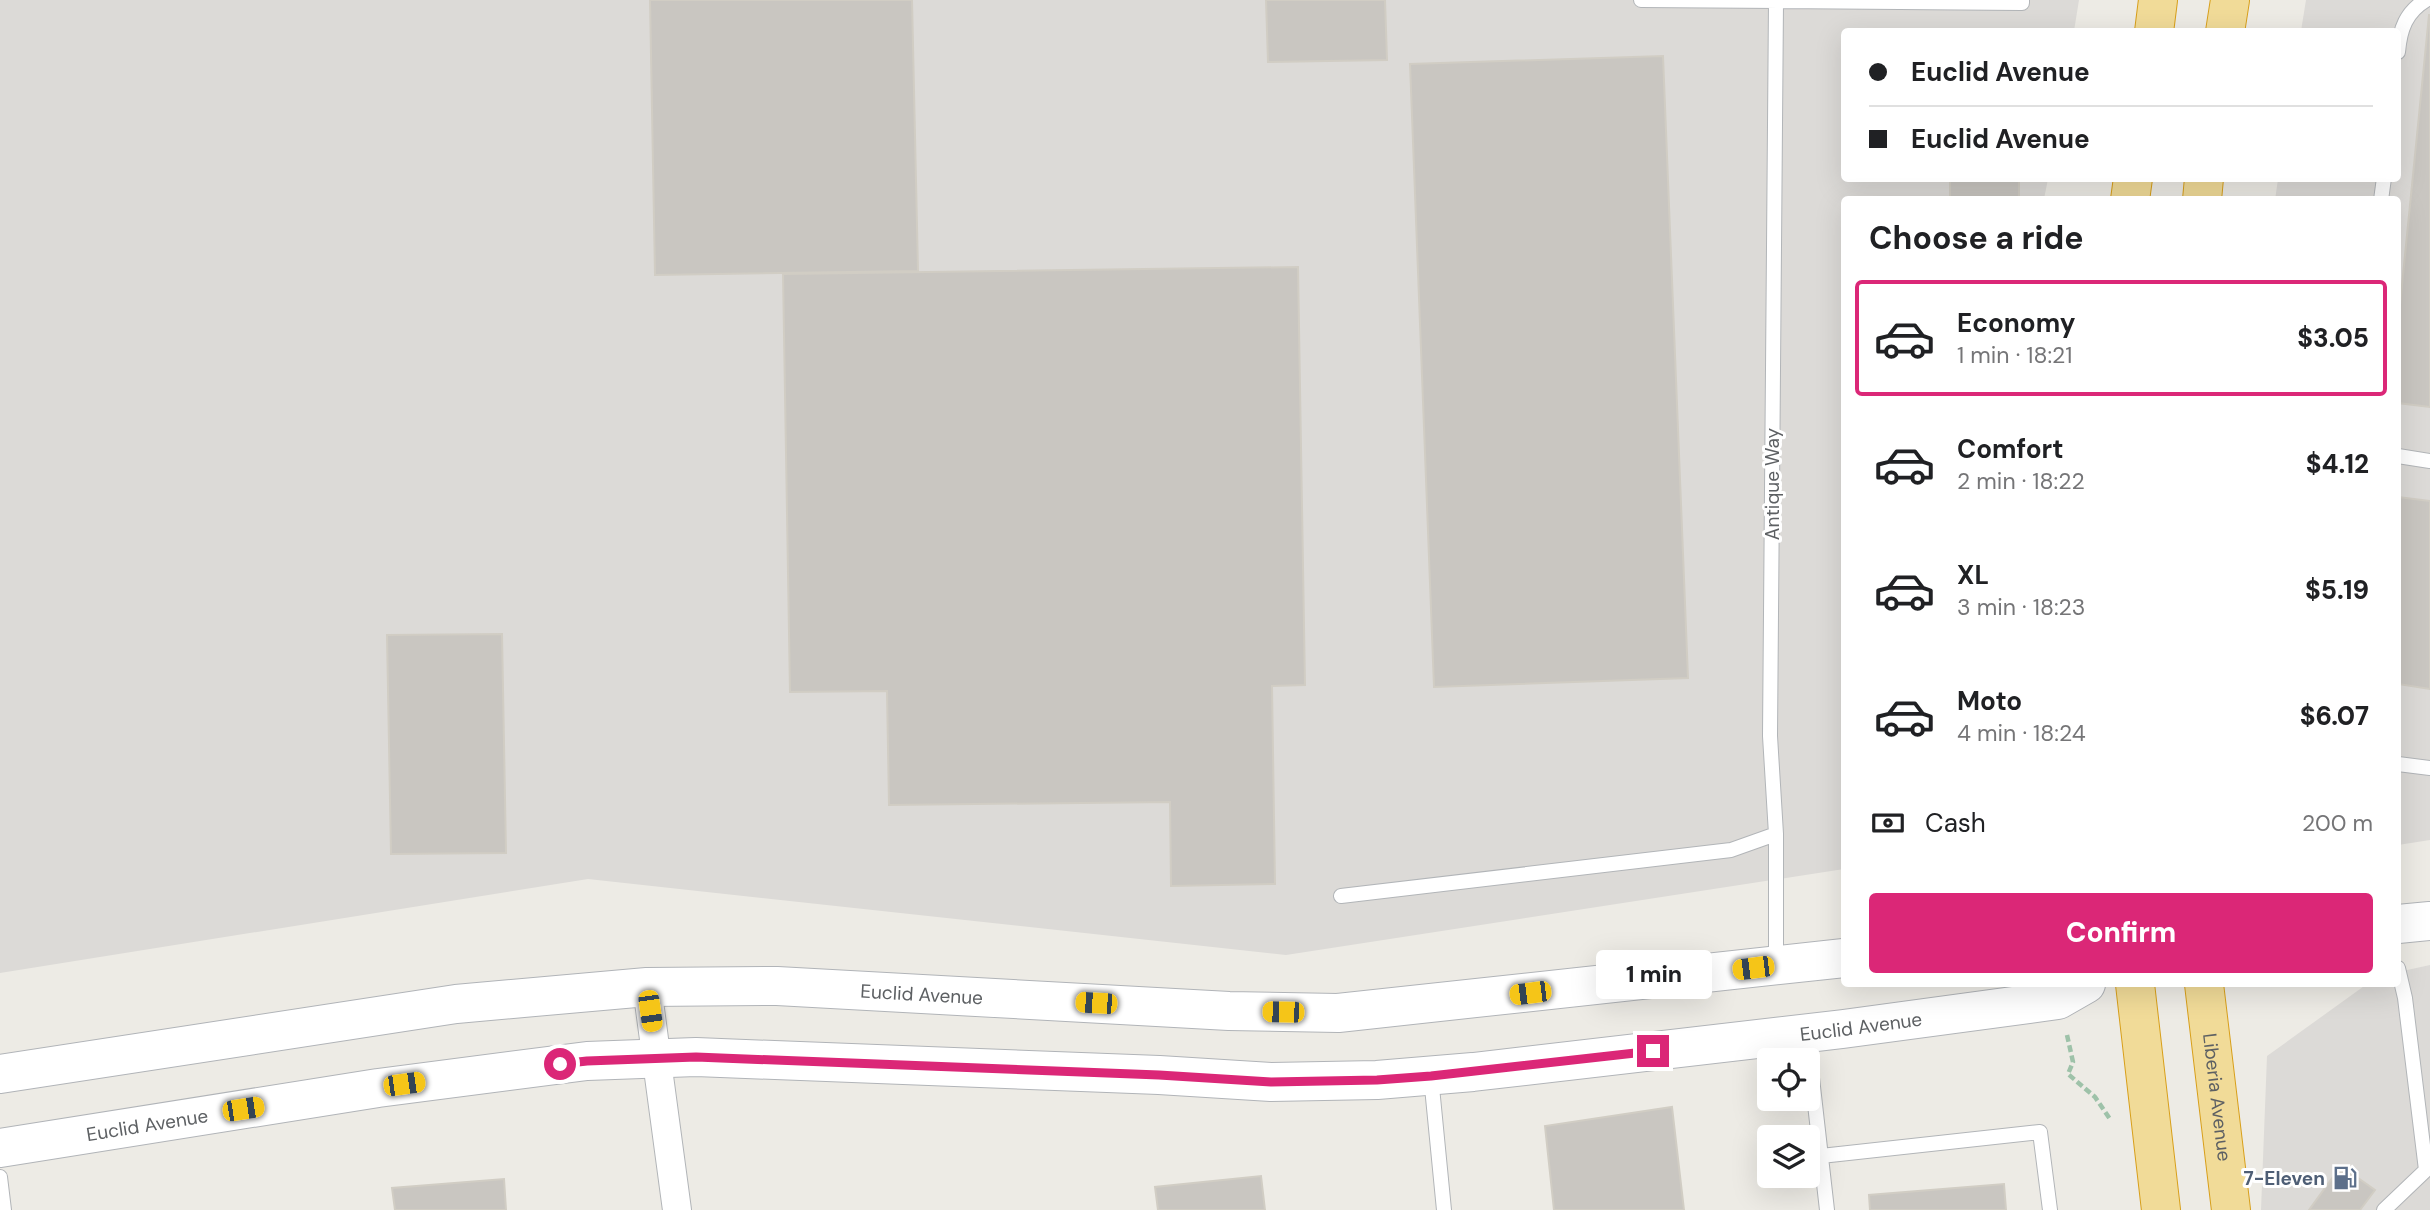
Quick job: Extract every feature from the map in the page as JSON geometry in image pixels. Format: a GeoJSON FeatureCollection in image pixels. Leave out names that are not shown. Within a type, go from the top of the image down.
{"type":"FeatureCollection","features":[{"type":"Feature","properties":{"kind":"highway"},"geometry":{"type":"LineString","coordinates":[[2154,28],[2158,0]]}},
{"type":"Feature","properties":{"kind":"highway"},"geometry":{"type":"LineString","coordinates":[[2226,28],[2230,0]]}},
{"type":"Feature","properties":{"kind":"highway"},"geometry":{"type":"LineString","coordinates":[[2135,987],[2161,1210]]}},
{"type":"Feature","properties":{"kind":"highway","name":"Liberia Avenue"},"geometry":{"type":"LineString","coordinates":[[2204,987],[2231,1210]]}},
{"type":"Feature","properties":{"kind":"main road"},"geometry":{"type":"LineString","coordinates":[[2401,924],[2430,921]]}},
{"type":"Feature","properties":{"kind":"main road","name":"Euclid Avenue"},"geometry":{"type":"LineString","coordinates":[[0,1074],[456,1004],[647,987],[777,986],[1229,1011],[1338,1013],[1661,980],[1841,958]]}},
{"type":"Feature","properties":{"kind":"main road","name":"Euclid Avenue"},"geometry":{"type":"LineString","coordinates":[[0,1148],[378,1088],[587,1061],[696,1057],[1271,1082],[1377,1080],[1807,1033],[2058,1000],[2081,987]]}},
{"type":"Feature","properties":{"kind":"street"},"geometry":{"type":"LineString","coordinates":[[647,987],[677,1210]]}},
{"type":"Feature","properties":{"kind":"lane"},"geometry":{"type":"LineString","coordinates":[[1641,0],[2022,3],[2022,0]]}},
{"type":"Feature","properties":{"kind":"lane"},"geometry":{"type":"LineString","coordinates":[[2401,28],[2414,7],[2426,0]]}},
{"type":"Feature","properties":{"kind":"lane","name":"Antique Way"},"geometry":{"type":"LineString","coordinates":[[1776,2],[1770,722],[1776,834],[1776,965]]}},
{"type":"Feature","properties":{"kind":"lane"},"geometry":{"type":"LineString","coordinates":[[2401,456],[2430,461]]}},
{"type":"Feature","properties":{"kind":"lane"},"geometry":{"type":"LineString","coordinates":[[2401,764],[2430,768]]}},
{"type":"Feature","properties":{"kind":"lane"},"geometry":{"type":"LineString","coordinates":[[1341,896],[1731,850],[1776,834]]}},
{"type":"Feature","properties":{"kind":"lane"},"geometry":{"type":"LineString","coordinates":[[2384,1210],[2426,1170],[2401,981]]}},
{"type":"Feature","properties":{"kind":"lane"},"geometry":{"type":"LineString","coordinates":[[1807,1033],[1827,1210]]}},
{"type":"Feature","properties":{"kind":"lane"},"geometry":{"type":"LineString","coordinates":[[1431,1076],[1444,1210]]}},
{"type":"Feature","properties":{"kind":"lane"},"geometry":{"type":"LineString","coordinates":[[1821,1156],[2040,1132],[2050,1210]]}},
{"type":"Feature","properties":{"kind":"lane"},"geometry":{"type":"LineString","coordinates":[[0,1177],[4,1210]]}},
{"type":"Feature","properties":{"kind":"path"},"geometry":{"type":"LineString","coordinates":[[2073,1062],[2068,1074],[2095,1097],[2111,1122]]}},
{"type":"Feature","properties":{"kind":"shaded area"},"geometry":{"type":"Polygon","coordinates":[[[0,0],[2079,0],[2074,28],[1841,28],[1841,182],[2047,182],[2045,196],[1841,196],[1841,869],[1286,955],[588,879],[0,973],[0,0]]]}},
{"type":"Feature","properties":{"kind":"shaded area"},"geometry":{"type":"Polygon","coordinates":[[[2306,0],[2430,0],[2430,840],[2401,845],[2401,196],[2276,196],[2278,182],[2401,182],[2401,28],[2301,28],[2306,0]]]}},
{"type":"Feature","properties":{"kind":"shaded area"},"geometry":{"type":"Polygon","coordinates":[[[2430,965],[2430,1210],[2261,1210],[2267,1056],[2363,987],[2401,987],[2401,971],[2430,965]]]}},
{"type":"Feature","properties":{"kind":"building"},"geometry":{"type":"Polygon","coordinates":[[[650,0],[912,0],[918,271],[655,275],[650,0]]]}},
{"type":"Feature","properties":{"kind":"building"},"geometry":{"type":"Polygon","coordinates":[[[1266,0],[1385,0],[1387,60],[1268,62],[1266,0]]]}},
{"type":"Feature","properties":{"kind":"building"},"geometry":{"type":"Polygon","coordinates":[[[2430,15],[2430,407],[2401,403],[2401,295],[2430,15]]]}},
{"type":"Feature","properties":{"kind":"building"},"geometry":{"type":"Polygon","coordinates":[[[1663,56],[1688,678],[1434,687],[1410,64],[1663,56]]]}},
{"type":"Feature","properties":{"kind":"building"},"geometry":{"type":"Polygon","coordinates":[[[1950,182],[2019,182],[2019,196],[1950,196],[1950,182]]]}},
{"type":"Feature","properties":{"kind":"building"},"geometry":{"type":"Polygon","coordinates":[[[1298,267],[1305,685],[1272,686],[1275,884],[1171,886],[1170,802],[889,805],[887,691],[790,692],[783,274],[1298,267]]]}},
{"type":"Feature","properties":{"kind":"building"},"geometry":{"type":"Polygon","coordinates":[[[2401,497],[2430,501],[2430,689],[2401,684],[2401,497]]]}},
{"type":"Feature","properties":{"kind":"building"},"geometry":{"type":"Polygon","coordinates":[[[502,634],[506,853],[391,854],[387,635],[502,634]]]}},
{"type":"Feature","properties":{"kind":"building"},"geometry":{"type":"Polygon","coordinates":[[[1672,1107],[1684,1210],[1554,1210],[1545,1126],[1672,1107]]]}},
{"type":"Feature","properties":{"kind":"building","name":"7-Eleven"},"geometry":{"type":"Polygon","coordinates":[[[2341,1166],[2375,1190],[2360,1210],[2309,1210],[2341,1166]]]}},
{"type":"Feature","properties":{"kind":"building"},"geometry":{"type":"Polygon","coordinates":[[[1261,1176],[1265,1210],[1158,1210],[1155,1187],[1261,1176]]]}},
{"type":"Feature","properties":{"kind":"building"},"geometry":{"type":"Polygon","coordinates":[[[504,1179],[506,1210],[395,1210],[392,1188],[504,1179]]]}},
{"type":"Feature","properties":{"kind":"building"},"geometry":{"type":"Polygon","coordinates":[[[2004,1184],[2006,1210],[1870,1210],[1869,1195],[2004,1184]]]}},
{"type":"Feature","properties":{"kind":"place","name":"7-Eleven"},"geometry":{"type":"Point","coordinates":[2345,1178]}},
{"type":"Feature","properties":{"kind":"route"},"geometry":{"type":"LineString","coordinates":[[560,1064],[696,1057],[1159,1075],[1271,1082],[1431,1076],[1653,1051]]}}]}
